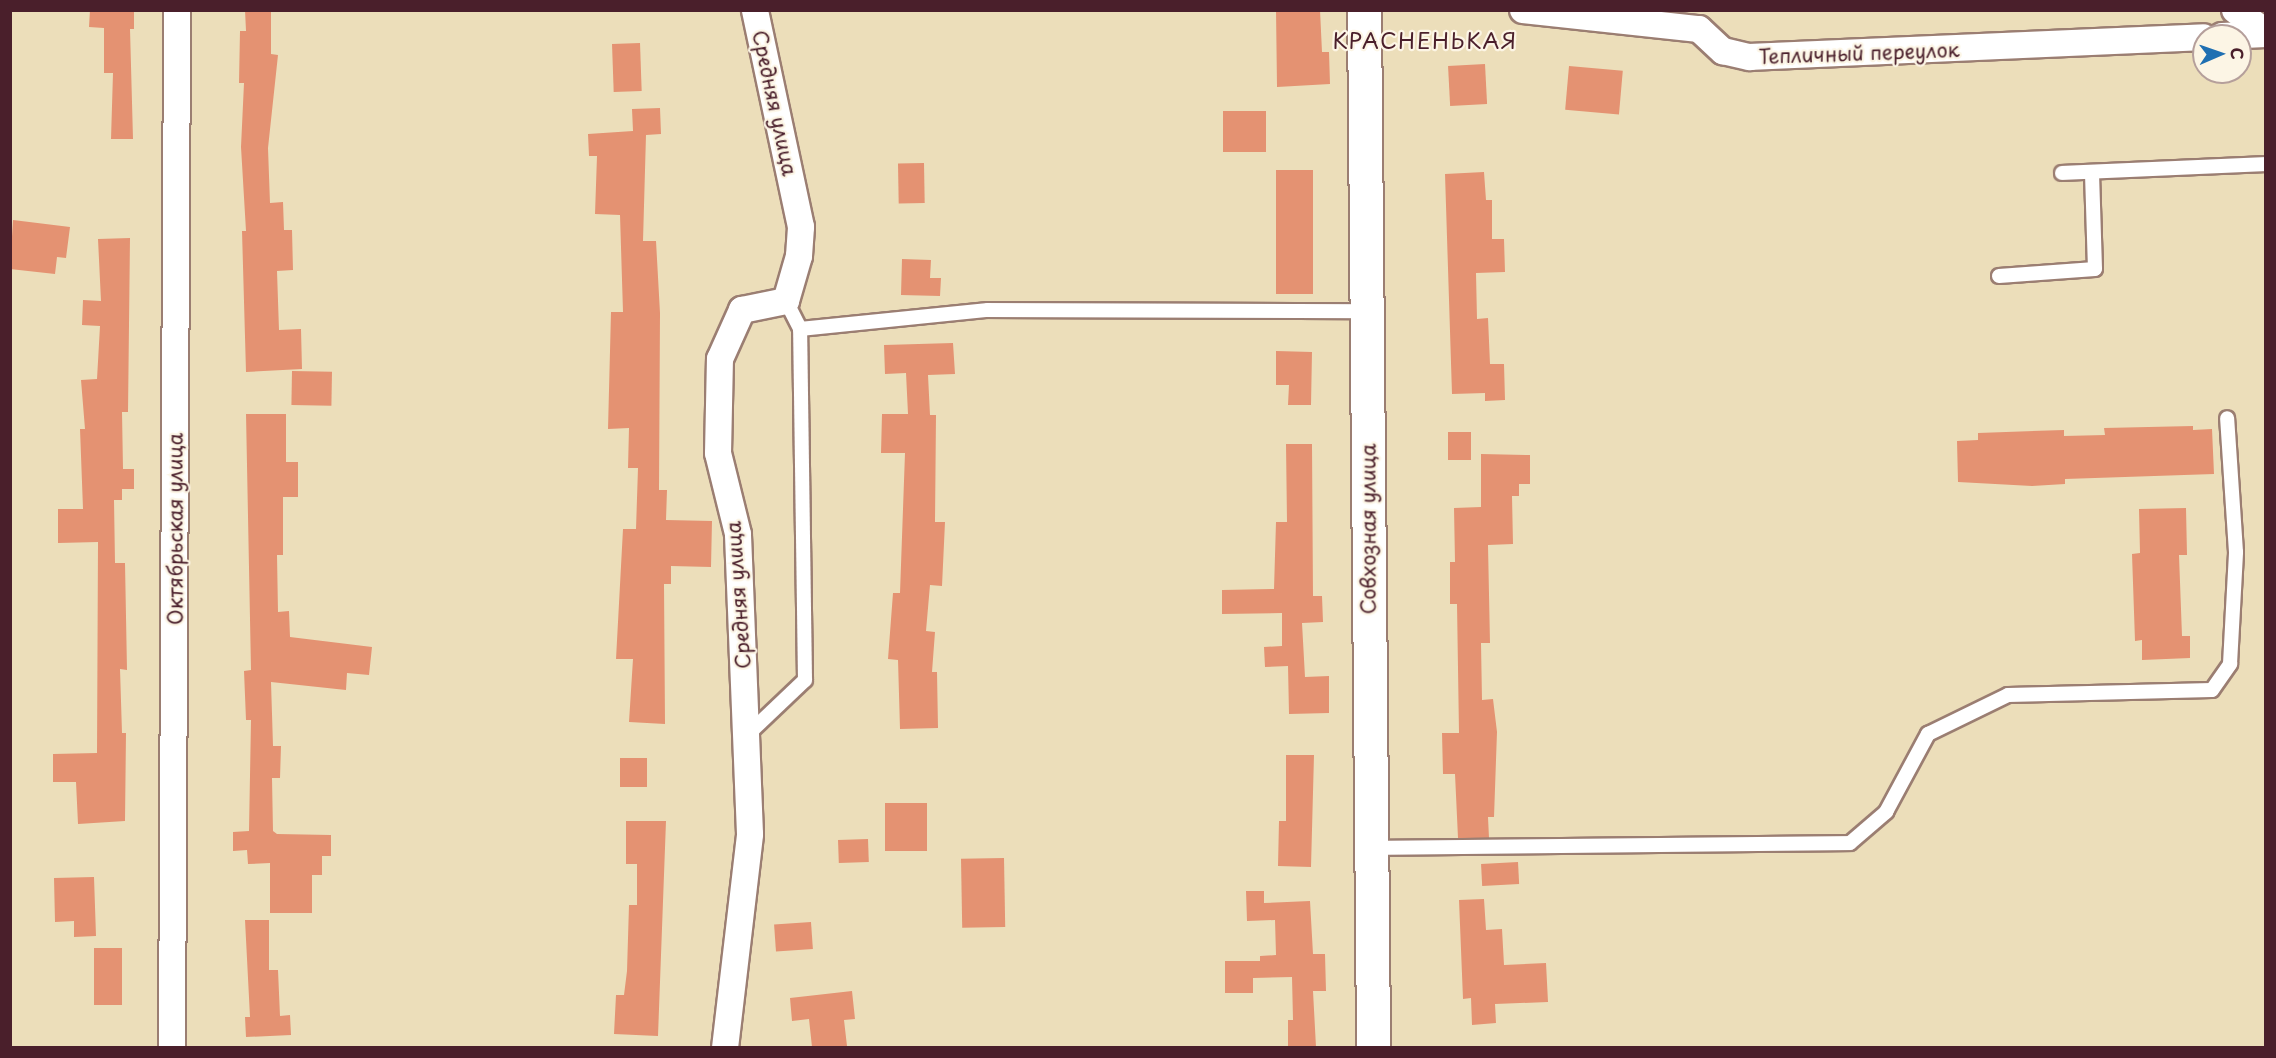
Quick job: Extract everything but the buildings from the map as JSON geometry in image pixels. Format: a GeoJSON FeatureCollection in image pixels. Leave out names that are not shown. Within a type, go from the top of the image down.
{"type":"FeatureCollection","features":[{"type":"Feature","properties":{"kind":"street","name":"Октябрьская улица"},"geometry":{"type":"LineString","coordinates":[[172,1047],[177,10]]}},
{"type":"Feature","properties":{"kind":"street","name":"Средняя улица"},"geometry":{"type":"LineString","coordinates":[[725,1047],[740,890],[750,834],[738,534],[718,453],[720,358],[742,310],[786,301],[799,256],[801,227],[755,10]]}},
{"type":"Feature","properties":{"kind":"street","name":"Совхозная улица"},"geometry":{"type":"LineString","coordinates":[[1364,10],[1369,848],[1373,1047]]}},
{"type":"Feature","properties":{"kind":"street","name":"Тепличный переулок"},"geometry":{"type":"LineString","coordinates":[[1523,10],[1699,29],[1723,51],[1750,57],[2192,38]]}},
{"type":"Feature","properties":{"kind":"street"},"geometry":{"type":"LineString","coordinates":[[2235,10],[2265,33]]}},
{"type":"Feature","properties":{"kind":"lane"},"geometry":{"type":"LineString","coordinates":[[2062,173],[2265,164]]}},
{"type":"Feature","properties":{"kind":"lane"},"geometry":{"type":"LineString","coordinates":[[1999,276],[2096,269],[2092,172]]}},
{"type":"Feature","properties":{"kind":"lane"},"geometry":{"type":"LineString","coordinates":[[746,736],[805,680],[800,328],[786,301]]}},
{"type":"Feature","properties":{"kind":"lane"},"geometry":{"type":"LineString","coordinates":[[800,328],[988,310],[1367,311]]}},
{"type":"Feature","properties":{"kind":"lane"},"geometry":{"type":"LineString","coordinates":[[1369,848],[1850,843],[1886,812],[1928,734],[2008,695],[2212,690],[2230,664],[2236,552],[2227,418]]}},
{"type":"Feature","properties":{"kind":"district","name":"КРАСНЕНЬКАЯ"},"geometry":{"type":"Point","coordinates":[1425,40]}}]}
